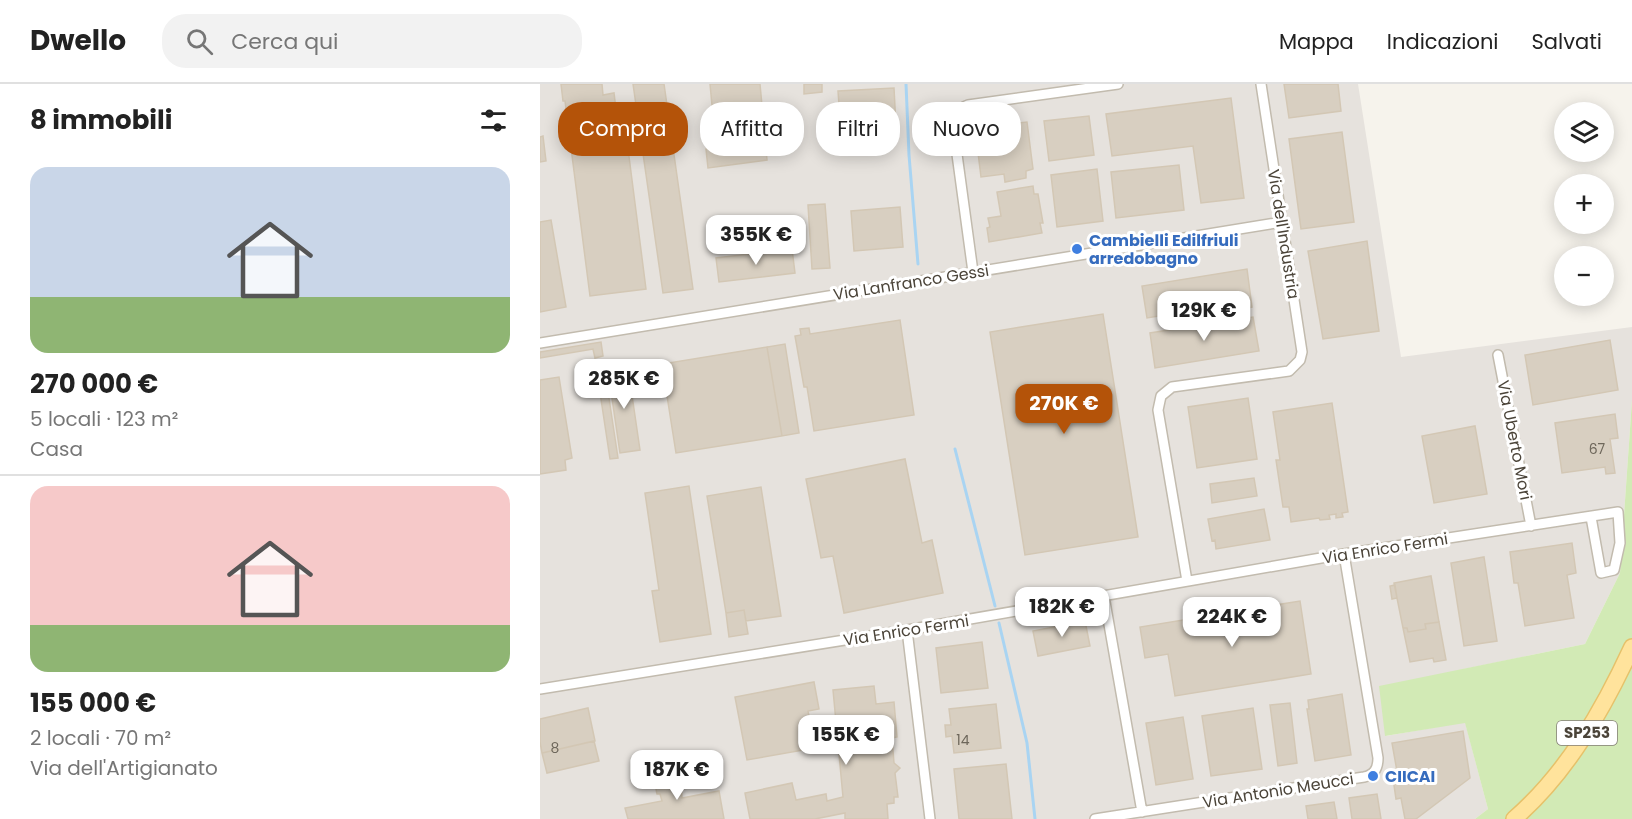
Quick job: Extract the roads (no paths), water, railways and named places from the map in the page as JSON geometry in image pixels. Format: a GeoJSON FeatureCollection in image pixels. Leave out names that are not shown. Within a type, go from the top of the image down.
{"type":"FeatureCollection","features":[{"type":"Feature","properties":{"kind":"main road","name":"SP253"},"geometry":{"type":"LineString","coordinates":[[1514,819],[1527,808],[1588,733],[1610,694],[1632,647]]}},
{"type":"Feature","properties":{"kind":"street"},"geometry":{"type":"LineString","coordinates":[[973,272],[953,125],[958,110],[968,105],[1118,84]]}},
{"type":"Feature","properties":{"kind":"street","name":"Via dell'Industria"},"geometry":{"type":"LineString","coordinates":[[1187,581],[1158,403],[1166,391],[1172,387],[1281,373],[1295,366],[1302,352],[1261,84]]}},
{"type":"Feature","properties":{"kind":"street","name":"Via Lanfranco Gessi"},"geometry":{"type":"LineString","coordinates":[[540,343],[1282,222]]}},
{"type":"Feature","properties":{"kind":"street","name":"Via Uberto Mori"},"geometry":{"type":"LineString","coordinates":[[1498,355],[1531,526]]}},
{"type":"Feature","properties":{"kind":"street","name":"Via Enrico Fermi"},"geometry":{"type":"LineString","coordinates":[[540,689],[907,630],[1344,554],[1618,512],[1620,543],[1614,570],[1601,573],[1592,517]]}},
{"type":"Feature","properties":{"kind":"street","name":"Via Antonio Meucci"},"geometry":{"type":"LineString","coordinates":[[1142,812],[1364,777],[1377,769],[1378,759],[1344,554]]}},
{"type":"Feature","properties":{"kind":"street"},"geometry":{"type":"LineString","coordinates":[[1095,819],[1142,812],[1104,596]]}},
{"type":"Feature","properties":{"kind":"street"},"geometry":{"type":"LineString","coordinates":[[907,630],[930,819]]}},
{"type":"Feature","properties":{"kind":"waterway"},"geometry":{"type":"LineString","coordinates":[[906,84],[918,264]]}},
{"type":"Feature","properties":{"kind":"waterway"},"geometry":{"type":"LineString","coordinates":[[955,449],[995,606]]}},
{"type":"Feature","properties":{"kind":"waterway"},"geometry":{"type":"LineString","coordinates":[[999,623],[1027,743],[1035,819]]}},
{"type":"Feature","properties":{"kind":"place","name":"Cambielli Edilfriuli arredobagno"},"geometry":{"type":"Point","coordinates":[1077,249]}},
{"type":"Feature","properties":{"kind":"place","name":"CIICAI"},"geometry":{"type":"Point","coordinates":[1373,776]}}]}
